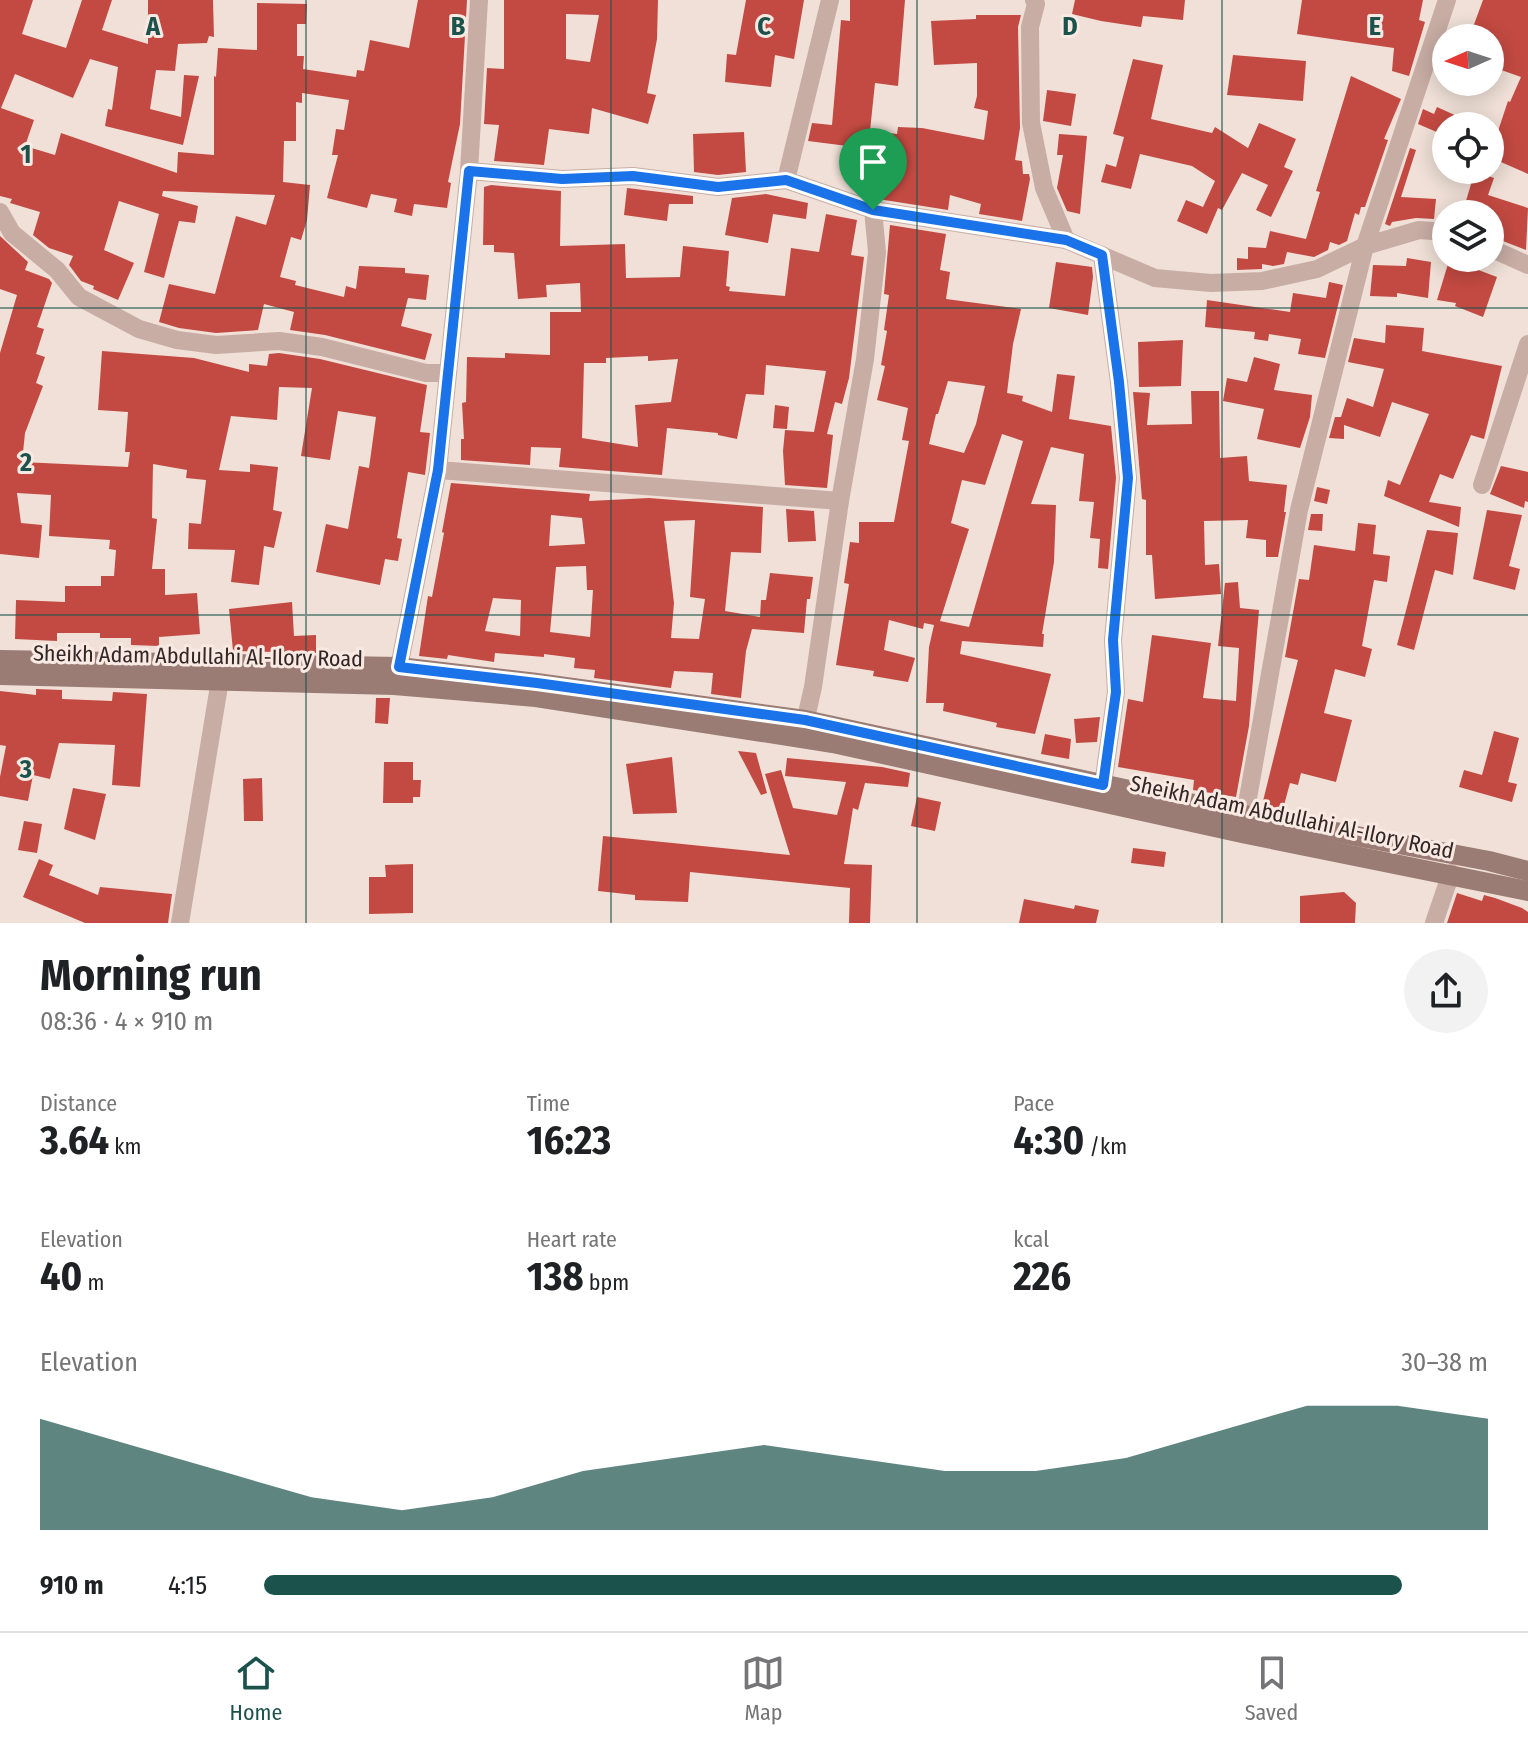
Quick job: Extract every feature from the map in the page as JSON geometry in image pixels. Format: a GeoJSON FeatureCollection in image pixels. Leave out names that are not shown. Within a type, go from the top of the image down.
{"type":"FeatureCollection","features":[{"type":"Feature","properties":{"kind":"street"},"geometry":{"type":"LineString","coordinates":[[399,667],[438,470],[469,171],[479,0]]}},
{"type":"Feature","properties":{"kind":"street"},"geometry":{"type":"LineString","coordinates":[[786,180],[830,0]]}},
{"type":"Feature","properties":{"kind":"street"},"geometry":{"type":"LineString","coordinates":[[1034,0],[1036,4],[1030,27],[1031,123],[1044,188],[1066,240]]}},
{"type":"Feature","properties":{"kind":"street"},"geometry":{"type":"LineString","coordinates":[[1245,815],[1299,510],[1365,246],[1447,0]]}},
{"type":"Feature","properties":{"kind":"street"},"geometry":{"type":"LineString","coordinates":[[469,171],[562,179],[633,176],[718,187],[786,180],[873,210],[1066,240],[1155,278],[1211,283],[1249,282],[1317,269],[1365,246],[1419,230],[1432,231]]}},
{"type":"Feature","properties":{"kind":"street"},"geometry":{"type":"LineString","coordinates":[[804,729],[873,303],[877,252],[873,210]]}},
{"type":"Feature","properties":{"kind":"street"},"geometry":{"type":"LineString","coordinates":[[0,212],[12,233],[57,270],[79,297],[139,329],[177,340],[216,345],[279,341],[322,347],[426,373],[447,373]]}},
{"type":"Feature","properties":{"kind":"street"},"geometry":{"type":"LineString","coordinates":[[1504,254],[1528,265]]}},
{"type":"Feature","properties":{"kind":"street"},"geometry":{"type":"LineString","coordinates":[[1102,255],[1128,478],[1113,640],[1116,692],[1103,785]]}},
{"type":"Feature","properties":{"kind":"street"},"geometry":{"type":"LineString","coordinates":[[1482,485],[1528,344]]}},
{"type":"Feature","properties":{"kind":"street"},"geometry":{"type":"LineString","coordinates":[[438,470],[840,501]]}},
{"type":"Feature","properties":{"kind":"street","name":"Sheikh Adam Abdullahi Al-Ilory Road"},"geometry":{"type":"LineString","coordinates":[[0,660],[399,667],[553,685],[1103,785],[1528,871]]}},
{"type":"Feature","properties":{"kind":"street","name":"Sheikh Adam Abdullahi Al-Ilory Road"},"geometry":{"type":"LineString","coordinates":[[0,675],[394,685],[536,697],[804,729],[1242,833],[1528,891]]}},
{"type":"Feature","properties":{"kind":"street"},"geometry":{"type":"LineString","coordinates":[[180,923],[220,680]]}},
{"type":"Feature","properties":{"kind":"street"},"geometry":{"type":"LineString","coordinates":[[1434,923],[1451,873]]}},
{"type":"Feature","properties":{"kind":"building"},"geometry":{"type":"Polygon","coordinates":[[[0,0],[33,0],[22,34],[66,48],[82,0],[112,0],[102,30],[148,44],[148,0],[213,0],[214,37],[209,36],[207,43],[178,44],[175,71],[156,70],[150,109],[181,117],[184,75],[199,76],[183,145],[105,126],[108,109],[112,110],[118,67],[90,59],[73,98],[15,74],[1,108],[34,120],[25,146],[55,155],[61,133],[177,173],[178,152],[214,155],[214,76],[218,48],[257,50],[257,3],[307,4],[306,24],[297,24],[297,56],[304,56],[303,69],[356,77],[357,70],[364,71],[370,40],[409,48],[418,0],[467,0],[460,124],[448,182],[451,183],[447,208],[414,204],[412,216],[394,212],[397,199],[371,194],[367,208],[327,198],[338,155],[332,155],[336,129],[344,130],[349,100],[302,93],[302,103],[296,102],[296,141],[284,141],[283,182],[310,185],[307,220],[301,240],[291,237],[280,277],[296,281],[295,285],[344,297],[346,286],[356,289],[359,266],[405,268],[405,273],[429,275],[426,300],[408,298],[401,326],[432,334],[425,360],[325,335],[290,330],[294,312],[264,304],[258,330],[216,333],[159,322],[169,284],[215,294],[236,216],[266,225],[275,195],[163,191],[162,196],[198,206],[195,223],[179,221],[164,278],[144,272],[159,214],[119,201],[104,250],[134,263],[118,300],[81,281],[69,265],[73,256],[49,248],[33,235],[40,212],[10,203],[12,199],[0,196],[0,0]]]}},
{"type":"Feature","properties":{"kind":"building"},"geometry":{"type":"Polygon","coordinates":[[[504,0],[658,0],[657,39],[647,93],[656,95],[648,124],[592,108],[589,134],[549,129],[544,165],[494,161],[499,125],[484,124],[487,68],[504,69],[504,0]],[[566,14],[566,59],[590,62],[599,15],[566,14]]]}},
{"type":"Feature","properties":{"kind":"building"},"geometry":{"type":"Polygon","coordinates":[[[746,0],[804,0],[794,59],[775,55],[771,87],[725,82],[727,54],[736,55],[746,0]]]}},
{"type":"Feature","properties":{"kind":"building"},"geometry":{"type":"Polygon","coordinates":[[[850,0],[905,0],[898,86],[875,83],[870,131],[897,134],[898,127],[922,128],[984,140],[988,111],[974,108],[977,63],[934,65],[931,21],[976,19],[976,15],[1021,15],[1018,27],[1020,128],[1015,160],[1022,161],[1023,174],[1029,174],[1030,179],[1022,221],[979,214],[981,204],[950,195],[948,210],[878,199],[881,178],[866,175],[871,149],[808,141],[812,123],[832,125],[841,20],[850,21],[850,0]]]}},
{"type":"Feature","properties":{"kind":"building"},"geometry":{"type":"Polygon","coordinates":[[[1075,0],[1185,0],[1183,20],[1143,16],[1141,27],[1072,14],[1075,0]]]}},
{"type":"Feature","properties":{"kind":"building"},"geometry":{"type":"Polygon","coordinates":[[[1302,0],[1423,0],[1419,20],[1425,22],[1409,76],[1392,71],[1394,48],[1297,34],[1302,0]]]}},
{"type":"Feature","properties":{"kind":"building"},"geometry":{"type":"Polygon","coordinates":[[[1483,0],[1528,0],[1528,174],[1504,163],[1504,113],[1521,77],[1504,71],[1504,24],[1474,24],[1483,0]]]}},
{"type":"Feature","properties":{"kind":"building"},"geometry":{"type":"Polygon","coordinates":[[[1233,55],[1306,61],[1303,101],[1227,95],[1233,55]]]}},
{"type":"Feature","properties":{"kind":"building"},"geometry":{"type":"Polygon","coordinates":[[[1133,59],[1163,65],[1151,119],[1212,133],[1215,127],[1248,148],[1259,123],[1296,139],[1284,167],[1293,171],[1271,217],[1256,210],[1268,185],[1242,173],[1222,210],[1218,208],[1207,234],[1177,221],[1186,200],[1203,207],[1215,181],[1192,166],[1140,154],[1131,189],[1101,182],[1106,164],[1116,167],[1124,137],[1113,134],[1133,59]]]}},
{"type":"Feature","properties":{"kind":"building"},"geometry":{"type":"Polygon","coordinates":[[[1351,76],[1401,99],[1384,139],[1388,140],[1365,207],[1361,207],[1359,215],[1355,213],[1347,241],[1339,245],[1330,242],[1328,250],[1314,257],[1287,252],[1284,264],[1262,264],[1262,269],[1237,270],[1237,258],[1248,259],[1248,247],[1266,248],[1270,231],[1306,239],[1320,192],[1316,191],[1351,76]]]}},
{"type":"Feature","properties":{"kind":"building"},"geometry":{"type":"Polygon","coordinates":[[[1047,90],[1076,94],[1071,126],[1043,121],[1047,90]]]}},
{"type":"Feature","properties":{"kind":"building"},"geometry":{"type":"Polygon","coordinates":[[[1423,109],[1432,113],[1432,130],[1418,124],[1423,109]]]}},
{"type":"Feature","properties":{"kind":"building"},"geometry":{"type":"Polygon","coordinates":[[[744,132],[746,172],[718,175],[694,172],[693,134],[744,132]]]}},
{"type":"Feature","properties":{"kind":"building"},"geometry":{"type":"Polygon","coordinates":[[[1059,134],[1087,136],[1080,214],[1067,211],[1057,188],[1063,155],[1057,155],[1059,134]]]}},
{"type":"Feature","properties":{"kind":"building"},"geometry":{"type":"Polygon","coordinates":[[[1410,148],[1416,150],[1401,197],[1436,199],[1432,200],[1432,219],[1416,218],[1392,222],[1390,226],[1385,224],[1410,148]]]}},
{"type":"Feature","properties":{"kind":"building"},"geometry":{"type":"Polygon","coordinates":[[[1471,184],[1492,184],[1488,195],[1503,200],[1466,200],[1471,184]]]}},
{"type":"Feature","properties":{"kind":"building"},"geometry":{"type":"Polygon","coordinates":[[[484,187],[561,191],[560,246],[625,244],[626,278],[680,277],[683,246],[729,251],[726,286],[730,287],[729,291],[785,296],[791,248],[819,252],[826,214],[857,220],[851,255],[864,257],[849,378],[842,404],[835,402],[827,434],[833,435],[827,488],[785,485],[783,451],[785,430],[814,432],[826,371],[766,365],[764,395],[746,394],[737,439],[718,433],[667,428],[662,475],[559,467],[561,448],[531,447],[530,465],[461,460],[467,357],[505,358],[505,353],[550,355],[550,312],[581,312],[580,283],[546,285],[547,297],[518,299],[514,253],[494,252],[494,245],[483,245],[484,187]],[[648,356],[606,358],[606,363],[584,363],[582,438],[638,447],[635,405],[671,402],[678,359],[648,361],[648,356]]]}},
{"type":"Feature","properties":{"kind":"building"},"geometry":{"type":"Polygon","coordinates":[[[627,188],[693,196],[693,204],[669,204],[667,221],[624,215],[627,188]]]}},
{"type":"Feature","properties":{"kind":"building"},"geometry":{"type":"Polygon","coordinates":[[[766,194],[808,203],[806,219],[773,214],[768,243],[725,235],[732,198],[766,194]]]}},
{"type":"Feature","properties":{"kind":"building"},"geometry":{"type":"Polygon","coordinates":[[[1504,200],[1528,208],[1526,250],[1504,241],[1504,200]]]}},
{"type":"Feature","properties":{"kind":"building"},"geometry":{"type":"Polygon","coordinates":[[[890,225],[946,234],[940,270],[950,272],[946,299],[1021,309],[1007,393],[1023,396],[1022,401],[1052,412],[1057,374],[1075,376],[1069,419],[1111,426],[1116,478],[1108,569],[1098,568],[1100,539],[1090,538],[1094,502],[1079,501],[1084,454],[1051,447],[1031,504],[1056,505],[1054,562],[1042,634],[1043,647],[962,641],[960,654],[1051,674],[1035,734],[996,727],[997,723],[943,711],[944,703],[926,703],[929,647],[934,625],[924,623],[923,629],[889,620],[884,650],[915,658],[908,682],[873,676],[874,671],[836,665],[849,584],[844,583],[850,542],[859,543],[859,522],[894,522],[909,441],[902,440],[908,408],[877,400],[885,366],[881,365],[889,295],[884,294],[890,225]],[[948,381],[929,444],[964,453],[976,424],[985,386],[948,381]],[[1002,434],[985,485],[962,480],[951,523],[969,529],[940,621],[969,627],[1023,441],[1002,434]]]}},
{"type":"Feature","properties":{"kind":"building"},"geometry":{"type":"Polygon","coordinates":[[[0,236],[28,262],[25,270],[52,283],[37,327],[44,329],[36,354],[45,357],[36,383],[43,386],[25,433],[22,462],[128,467],[130,452],[125,452],[128,412],[98,410],[102,351],[194,358],[249,372],[249,364],[267,366],[269,354],[279,353],[320,359],[427,385],[420,432],[430,433],[425,475],[408,472],[397,538],[402,539],[398,561],[385,559],[380,585],[316,572],[326,524],[348,529],[359,466],[369,468],[376,417],[338,411],[330,460],[301,456],[312,388],[279,387],[277,420],[231,416],[219,470],[250,472],[250,464],[278,467],[273,510],[282,512],[274,548],[264,546],[259,585],[231,582],[235,550],[188,549],[189,523],[201,524],[206,480],[186,478],[187,470],[153,464],[152,518],[157,519],[152,569],[165,569],[165,595],[197,593],[200,634],[159,637],[159,646],[131,645],[131,638],[100,638],[100,633],[57,633],[57,641],[15,639],[16,600],[65,602],[65,586],[101,586],[101,576],[114,576],[116,550],[109,549],[110,540],[49,536],[51,495],[17,493],[21,523],[42,525],[39,558],[0,554],[0,353],[17,295],[0,289],[0,236]]]}},
{"type":"Feature","properties":{"kind":"building"},"geometry":{"type":"Polygon","coordinates":[[[1407,258],[1431,262],[1428,298],[1397,293],[1397,297],[1370,296],[1373,265],[1406,266],[1407,258]]]}},
{"type":"Feature","properties":{"kind":"building"},"geometry":{"type":"Polygon","coordinates":[[[1056,262],[1092,267],[1088,315],[1049,308],[1056,262]]]}},
{"type":"Feature","properties":{"kind":"building"},"geometry":{"type":"Polygon","coordinates":[[[1446,272],[1484,272],[1497,277],[1483,317],[1455,306],[1456,303],[1437,300],[1446,272]]]}},
{"type":"Feature","properties":{"kind":"building"},"geometry":{"type":"Polygon","coordinates":[[[1329,282],[1343,285],[1325,358],[1298,354],[1301,339],[1269,334],[1268,341],[1254,339],[1255,332],[1205,327],[1207,300],[1290,312],[1293,293],[1326,298],[1329,282]]]}},
{"type":"Feature","properties":{"kind":"building"},"geometry":{"type":"Polygon","coordinates":[[[1386,325],[1424,328],[1422,351],[1502,366],[1484,439],[1471,435],[1453,479],[1440,474],[1429,502],[1461,507],[1459,527],[1384,496],[1388,480],[1400,485],[1429,414],[1392,402],[1380,437],[1344,425],[1344,439],[1329,438],[1335,417],[1341,417],[1347,398],[1373,407],[1384,369],[1348,362],[1354,338],[1385,343],[1386,325]]]}},
{"type":"Feature","properties":{"kind":"building"},"geometry":{"type":"Polygon","coordinates":[[[1183,340],[1181,386],[1139,387],[1138,342],[1183,340]]]}},
{"type":"Feature","properties":{"kind":"building"},"geometry":{"type":"Polygon","coordinates":[[[1254,357],[1280,364],[1274,390],[1312,395],[1310,417],[1300,448],[1257,439],[1264,409],[1223,401],[1227,378],[1247,382],[1254,357]]]}},
{"type":"Feature","properties":{"kind":"building"},"geometry":{"type":"Polygon","coordinates":[[[1191,391],[1219,391],[1220,458],[1247,456],[1249,481],[1287,485],[1286,512],[1278,557],[1266,557],[1266,540],[1246,538],[1248,520],[1204,521],[1205,565],[1219,564],[1221,594],[1155,599],[1152,555],[1146,555],[1146,500],[1142,499],[1133,392],[1150,393],[1147,425],[1192,424],[1191,391]]]}},
{"type":"Feature","properties":{"kind":"building"},"geometry":{"type":"Polygon","coordinates":[[[775,405],[789,407],[787,429],[773,428],[775,405]]]}},
{"type":"Feature","properties":{"kind":"building"},"geometry":{"type":"Polygon","coordinates":[[[1501,466],[1528,472],[1528,502],[1525,501],[1524,508],[1490,494],[1501,466]]]}},
{"type":"Feature","properties":{"kind":"building"},"geometry":{"type":"Polygon","coordinates":[[[451,483],[590,494],[589,501],[649,498],[763,507],[761,553],[731,552],[725,611],[760,617],[761,600],[766,600],[770,573],[813,577],[810,599],[807,599],[804,633],[752,629],[746,651],[741,698],[711,694],[713,673],[674,671],[671,688],[594,678],[595,670],[574,668],[575,658],[544,654],[544,657],[495,653],[494,662],[448,655],[447,659],[419,656],[451,483]],[[551,515],[549,546],[585,544],[582,518],[551,515]],[[695,520],[664,521],[674,603],[671,638],[699,639],[705,599],[690,597],[695,520]],[[586,566],[556,567],[550,632],[590,637],[593,590],[587,590],[586,566]],[[493,598],[485,631],[520,636],[521,600],[493,598]]]}},
{"type":"Feature","properties":{"kind":"building"},"geometry":{"type":"Polygon","coordinates":[[[1317,487],[1330,490],[1327,504],[1314,501],[1317,487]]]}},
{"type":"Feature","properties":{"kind":"building"},"geometry":{"type":"Polygon","coordinates":[[[786,509],[814,511],[816,541],[788,542],[786,509]]]}},
{"type":"Feature","properties":{"kind":"building"},"geometry":{"type":"Polygon","coordinates":[[[1487,510],[1522,515],[1509,566],[1520,569],[1515,590],[1473,579],[1487,510]]]}},
{"type":"Feature","properties":{"kind":"building"},"geometry":{"type":"Polygon","coordinates":[[[1311,514],[1323,514],[1322,531],[1308,530],[1311,514]]]}},
{"type":"Feature","properties":{"kind":"building"},"geometry":{"type":"Polygon","coordinates":[[[1358,523],[1376,525],[1373,554],[1390,556],[1387,582],[1374,580],[1362,646],[1372,649],[1365,677],[1335,669],[1324,713],[1352,720],[1336,782],[1301,773],[1298,785],[1290,783],[1283,809],[1262,805],[1298,660],[1285,657],[1299,579],[1309,580],[1314,545],[1355,551],[1358,523]]]}},
{"type":"Feature","properties":{"kind":"building"},"geometry":{"type":"Polygon","coordinates":[[[1427,530],[1458,533],[1453,575],[1435,570],[1414,650],[1397,645],[1427,530]]]}},
{"type":"Feature","properties":{"kind":"building"},"geometry":{"type":"Polygon","coordinates":[[[1238,582],[1240,608],[1259,610],[1249,726],[1236,797],[1193,790],[1194,780],[1118,767],[1128,699],[1143,702],[1152,635],[1211,643],[1203,698],[1236,701],[1239,648],[1218,646],[1225,583],[1238,582]]]}},
{"type":"Feature","properties":{"kind":"building"},"geometry":{"type":"Polygon","coordinates":[[[292,602],[294,636],[316,635],[316,653],[233,651],[229,609],[292,602]]]}},
{"type":"Feature","properties":{"kind":"building"},"geometry":{"type":"Polygon","coordinates":[[[36,689],[62,690],[62,699],[112,701],[113,692],[147,694],[140,787],[112,785],[115,745],[59,743],[50,779],[33,775],[28,801],[0,796],[6,746],[0,745],[0,691],[36,695],[36,689]]]}},
{"type":"Feature","properties":{"kind":"building"},"geometry":{"type":"Polygon","coordinates":[[[376,698],[390,698],[388,724],[375,723],[376,698]]]}},
{"type":"Feature","properties":{"kind":"building"},"geometry":{"type":"Polygon","coordinates":[[[1100,717],[1097,742],[1076,743],[1074,719],[1100,717]]]}},
{"type":"Feature","properties":{"kind":"building"},"geometry":{"type":"Polygon","coordinates":[[[1494,731],[1519,738],[1508,782],[1517,784],[1512,802],[1459,787],[1464,770],[1482,775],[1494,731]]]}},
{"type":"Feature","properties":{"kind":"building"},"geometry":{"type":"Polygon","coordinates":[[[1045,734],[1071,739],[1069,759],[1041,754],[1045,734]]]}},
{"type":"Feature","properties":{"kind":"building"},"geometry":{"type":"Polygon","coordinates":[[[738,751],[756,753],[767,793],[761,795],[738,751]]]}},
{"type":"Feature","properties":{"kind":"building"},"geometry":{"type":"Polygon","coordinates":[[[672,757],[677,813],[633,814],[626,764],[672,757]]]}},
{"type":"Feature","properties":{"kind":"building"},"geometry":{"type":"Polygon","coordinates":[[[787,758],[882,767],[910,773],[908,787],[865,783],[858,810],[853,808],[844,864],[872,865],[870,923],[849,923],[850,888],[690,872],[688,902],[635,900],[635,895],[598,891],[603,836],[790,855],[765,774],[781,770],[793,808],[837,815],[846,782],[785,776],[787,758]]]}},
{"type":"Feature","properties":{"kind":"building"},"geometry":{"type":"Polygon","coordinates":[[[384,762],[413,762],[413,780],[421,780],[420,797],[413,797],[413,803],[383,803],[384,762]]]}},
{"type":"Feature","properties":{"kind":"building"},"geometry":{"type":"Polygon","coordinates":[[[262,778],[263,821],[244,821],[243,779],[262,778]]]}},
{"type":"Feature","properties":{"kind":"building"},"geometry":{"type":"Polygon","coordinates":[[[73,788],[106,794],[95,840],[64,829],[73,788]]]}},
{"type":"Feature","properties":{"kind":"building"},"geometry":{"type":"Polygon","coordinates":[[[917,797],[941,802],[935,831],[911,826],[917,797]]]}},
{"type":"Feature","properties":{"kind":"building"},"geometry":{"type":"Polygon","coordinates":[[[24,821],[42,824],[37,853],[18,850],[24,821]]]}},
{"type":"Feature","properties":{"kind":"building"},"geometry":{"type":"Polygon","coordinates":[[[1133,848],[1166,852],[1164,867],[1131,863],[1133,848]]]}},
{"type":"Feature","properties":{"kind":"building"},"geometry":{"type":"Polygon","coordinates":[[[39,859],[53,865],[49,875],[98,895],[100,887],[172,894],[168,923],[85,923],[23,897],[39,859]]]}},
{"type":"Feature","properties":{"kind":"building"},"geometry":{"type":"Polygon","coordinates":[[[413,864],[413,913],[369,914],[369,877],[386,877],[385,865],[413,864]]]}},
{"type":"Feature","properties":{"kind":"building"},"geometry":{"type":"Polygon","coordinates":[[[1344,892],[1356,903],[1355,923],[1300,923],[1300,896],[1344,892]]]}},
{"type":"Feature","properties":{"kind":"building"},"geometry":{"type":"Polygon","coordinates":[[[1457,893],[1482,901],[1484,895],[1522,908],[1528,912],[1528,923],[1447,923],[1457,893]]]}},
{"type":"Feature","properties":{"kind":"building"},"geometry":{"type":"Polygon","coordinates":[[[1024,899],[1074,909],[1075,905],[1099,910],[1096,923],[1019,923],[1024,899]]]}},
{"type":"Feature","properties":{"kind":"route"},"geometry":{"type":"LineString","coordinates":[[469,171],[562,179],[633,176],[718,187],[786,180],[873,210],[1066,240],[1102,255],[1128,478],[1113,640],[1116,692],[1103,785],[805,720],[399,667],[438,470],[469,171]]}}]}
